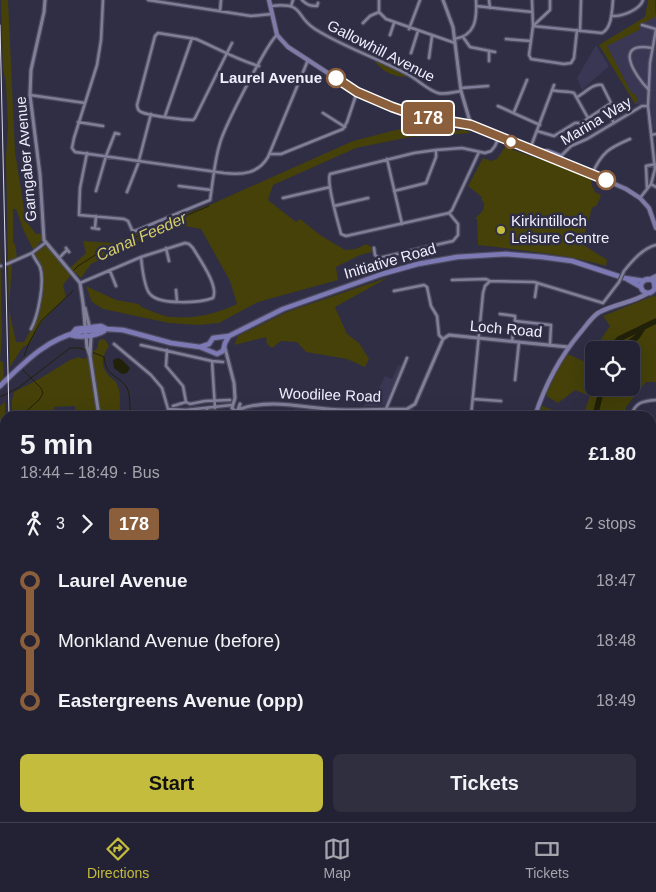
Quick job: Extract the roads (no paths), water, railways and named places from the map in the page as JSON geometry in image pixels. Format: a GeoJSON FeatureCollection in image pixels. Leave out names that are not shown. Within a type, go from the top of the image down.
{"type":"FeatureCollection","features":[{"type":"Feature","properties":{"kind":"main road"},"geometry":{"type":"LineString","coordinates":[[269,0],[277,35],[290,49],[357,92],[418,116],[471,125],[592,174],[640,198],[649,208],[656,228]]}},
{"type":"Feature","properties":{"kind":"main road"},"geometry":{"type":"LineString","coordinates":[[532,150],[548,151],[561,156]]}},
{"type":"Feature","properties":{"kind":"main road","name":"Initiative Road"},"geometry":{"type":"LineString","coordinates":[[220,338],[229,336],[283,310],[382,274],[433,260],[457,256],[506,254],[542,257],[572,262],[624,278]]}},
{"type":"Feature","properties":{"kind":"main road"},"geometry":{"type":"LineString","coordinates":[[638,297],[646,280],[656,276]]}},
{"type":"Feature","properties":{"kind":"main road"},"geometry":{"type":"LineString","coordinates":[[537,411],[548,381],[568,347],[591,319],[605,310],[653,289],[656,276]]}},
{"type":"Feature","properties":{"kind":"main road"},"geometry":{"type":"LineString","coordinates":[[624,278],[652,282],[653,289]]}},
{"type":"Feature","properties":{"kind":"main road"},"geometry":{"type":"LineString","coordinates":[[624,278],[641,288],[653,289]]}},
{"type":"Feature","properties":{"kind":"main road"},"geometry":{"type":"LineString","coordinates":[[0,386],[42,347],[58,339],[71,335],[76,337],[101,326],[171,343],[200,347],[214,354],[220,354],[229,336]]}},
{"type":"Feature","properties":{"kind":"main road"},"geometry":{"type":"LineString","coordinates":[[200,347],[209,344],[213,338],[220,338],[225,345]]}},
{"type":"Feature","properties":{"kind":"main road"},"geometry":{"type":"LineString","coordinates":[[209,344],[210,351]]}},
{"type":"Feature","properties":{"kind":"street","name":"Garngaber Avenue"},"geometry":{"type":"LineString","coordinates":[[45,0],[31,70],[30,95],[40,175],[45,243]]}},
{"type":"Feature","properties":{"kind":"street"},"geometry":{"type":"LineString","coordinates":[[103,0],[101,40],[97,65],[78,122],[73,150],[215,172],[240,175],[249,173],[263,164],[269,154],[308,60]]}},
{"type":"Feature","properties":{"kind":"street"},"geometry":{"type":"LineString","coordinates":[[148,0],[251,16],[272,14]]}},
{"type":"Feature","properties":{"kind":"street"},"geometry":{"type":"LineString","coordinates":[[220,11],[221,0]]}},
{"type":"Feature","properties":{"kind":"street"},"geometry":{"type":"LineString","coordinates":[[271,6],[291,6],[294,0]]}},
{"type":"Feature","properties":{"kind":"street"},"geometry":{"type":"LineString","coordinates":[[302,0],[306,4],[318,6]]}},
{"type":"Feature","properties":{"kind":"street"},"geometry":{"type":"LineString","coordinates":[[379,0],[380,12],[386,19],[409,29],[454,41],[463,37],[475,26],[476,0]]}},
{"type":"Feature","properties":{"kind":"street"},"geometry":{"type":"LineString","coordinates":[[409,29],[420,0]]}},
{"type":"Feature","properties":{"kind":"street"},"geometry":{"type":"LineString","coordinates":[[443,0],[453,27],[461,90],[471,125]]}},
{"type":"Feature","properties":{"kind":"street"},"geometry":{"type":"LineString","coordinates":[[489,0],[490,8]]}},
{"type":"Feature","properties":{"kind":"street"},"geometry":{"type":"LineString","coordinates":[[532,0],[533,26],[529,55],[531,59],[568,64],[574,58],[581,0]]}},
{"type":"Feature","properties":{"kind":"street"},"geometry":{"type":"LineString","coordinates":[[533,26],[550,10],[550,0]]}},
{"type":"Feature","properties":{"kind":"street"},"geometry":{"type":"LineString","coordinates":[[533,26],[605,32],[608,29],[613,0]]}},
{"type":"Feature","properties":{"kind":"street"},"geometry":{"type":"LineString","coordinates":[[611,16],[626,13],[642,2],[646,6]]}},
{"type":"Feature","properties":{"kind":"street","name":"Gallowhill Avenue"},"geometry":{"type":"LineString","coordinates":[[291,6],[299,10],[313,28],[344,46],[410,75],[434,91],[444,93],[488,86]]}},
{"type":"Feature","properties":{"kind":"street"},"geometry":{"type":"LineString","coordinates":[[476,6],[532,12]]}},
{"type":"Feature","properties":{"kind":"street"},"geometry":{"type":"LineString","coordinates":[[363,23],[370,16],[380,12]]}},
{"type":"Feature","properties":{"kind":"street"},"geometry":{"type":"LineString","coordinates":[[390,34],[394,23]]}},
{"type":"Feature","properties":{"kind":"street"},"geometry":{"type":"LineString","coordinates":[[640,198],[651,184],[655,174],[650,136],[648,90],[652,48],[656,31],[642,25]]}},
{"type":"Feature","properties":{"kind":"street"},"geometry":{"type":"LineString","coordinates":[[411,53],[418,31]]}},
{"type":"Feature","properties":{"kind":"street"},"geometry":{"type":"LineString","coordinates":[[232,43],[227,53],[195,118],[192,120],[141,112],[137,106],[155,36],[160,32],[192,38],[227,53],[248,63],[259,66]]}},
{"type":"Feature","properties":{"kind":"street"},"geometry":{"type":"LineString","coordinates":[[87,153],[80,188],[78,214],[80,215],[124,219],[128,221],[132,230],[135,231],[210,200],[220,142],[271,42],[277,35]]}},
{"type":"Feature","properties":{"kind":"street"},"geometry":{"type":"LineString","coordinates":[[429,58],[432,36]]}},
{"type":"Feature","properties":{"kind":"street"},"geometry":{"type":"LineString","coordinates":[[463,37],[470,47],[495,52]]}},
{"type":"Feature","properties":{"kind":"street"},"geometry":{"type":"LineString","coordinates":[[165,116],[192,38]]}},
{"type":"Feature","properties":{"kind":"street"},"geometry":{"type":"LineString","coordinates":[[506,39],[531,41]]}},
{"type":"Feature","properties":{"kind":"street"},"geometry":{"type":"LineString","coordinates":[[648,90],[642,83],[630,55],[631,50],[635,47],[652,48]]}},
{"type":"Feature","properties":{"kind":"street"},"geometry":{"type":"LineString","coordinates":[[489,51],[489,61]]}},
{"type":"Feature","properties":{"kind":"street"},"geometry":{"type":"LineString","coordinates":[[514,112],[527,80]]}},
{"type":"Feature","properties":{"kind":"street"},"geometry":{"type":"LineString","coordinates":[[537,131],[554,136],[575,123],[581,123],[610,104],[610,100],[602,85],[596,84],[577,97]]}},
{"type":"Feature","properties":{"kind":"street"},"geometry":{"type":"LineString","coordinates":[[532,150],[554,85]]}},
{"type":"Feature","properties":{"kind":"street"},"geometry":{"type":"LineString","coordinates":[[552,90],[563,93],[570,91],[577,97],[588,118]]}},
{"type":"Feature","properties":{"kind":"street"},"geometry":{"type":"LineString","coordinates":[[269,154],[281,154],[345,127],[357,92]]}},
{"type":"Feature","properties":{"kind":"street"},"geometry":{"type":"LineString","coordinates":[[30,95],[85,103]]}},
{"type":"Feature","properties":{"kind":"street"},"geometry":{"type":"LineString","coordinates":[[498,106],[540,125]]}},
{"type":"Feature","properties":{"kind":"street","name":"Marina Way"},"geometry":{"type":"LineString","coordinates":[[557,160],[571,146],[642,106],[648,106]]}},
{"type":"Feature","properties":{"kind":"street"},"geometry":{"type":"LineString","coordinates":[[605,108],[614,123]]}},
{"type":"Feature","properties":{"kind":"street"},"geometry":{"type":"LineString","coordinates":[[323,112],[345,127]]}},
{"type":"Feature","properties":{"kind":"street"},"geometry":{"type":"LineString","coordinates":[[126,192],[139,161],[151,114]]}},
{"type":"Feature","properties":{"kind":"street"},"geometry":{"type":"LineString","coordinates":[[78,122],[103,126]]}},
{"type":"Feature","properties":{"kind":"street"},"geometry":{"type":"LineString","coordinates":[[96,191],[106,156],[116,133],[119,134]]}},
{"type":"Feature","properties":{"kind":"street"},"geometry":{"type":"LineString","coordinates":[[650,136],[656,134]]}},
{"type":"Feature","properties":{"kind":"street"},"geometry":{"type":"LineString","coordinates":[[479,152],[452,210],[449,212],[346,236],[341,234],[328,177],[330,174],[387,159],[436,150],[462,148],[486,153],[491,151],[499,137]]}},
{"type":"Feature","properties":{"kind":"street"},"geometry":{"type":"LineString","coordinates":[[592,174],[598,161],[608,150],[630,140]]}},
{"type":"Feature","properties":{"kind":"street"},"geometry":{"type":"LineString","coordinates":[[394,191],[426,183],[436,157],[436,150]]}},
{"type":"Feature","properties":{"kind":"street"},"geometry":{"type":"LineString","coordinates":[[387,159],[402,224]]}},
{"type":"Feature","properties":{"kind":"street"},"geometry":{"type":"LineString","coordinates":[[647,189],[646,166],[655,164]]}},
{"type":"Feature","properties":{"kind":"street"},"geometry":{"type":"LineString","coordinates":[[651,184],[656,187]]}},
{"type":"Feature","properties":{"kind":"street"},"geometry":{"type":"LineString","coordinates":[[179,186],[211,190]]}},
{"type":"Feature","properties":{"kind":"street"},"geometry":{"type":"LineString","coordinates":[[283,198],[330,187]]}},
{"type":"Feature","properties":{"kind":"street"},"geometry":{"type":"LineString","coordinates":[[334,206],[368,198]]}},
{"type":"Feature","properties":{"kind":"street"},"geometry":{"type":"LineString","coordinates":[[374,248],[375,255],[379,258],[453,241],[458,235],[458,224],[449,212]]}},
{"type":"Feature","properties":{"kind":"street"},"geometry":{"type":"LineString","coordinates":[[95,228],[96,216]]}},
{"type":"Feature","properties":{"kind":"street"},"geometry":{"type":"LineString","coordinates":[[7,264],[32,254],[45,243],[60,257],[80,283],[98,411]]}},
{"type":"Feature","properties":{"kind":"street"},"geometry":{"type":"LineString","coordinates":[[80,283],[141,257],[185,243],[193,248],[214,286],[215,293],[213,298],[176,302],[160,300],[150,295],[147,289],[141,257]]}},
{"type":"Feature","properties":{"kind":"street"},"geometry":{"type":"LineString","coordinates":[[452,280],[486,279],[490,281],[537,283],[602,303],[619,282],[629,264],[644,251],[656,245]]}},
{"type":"Feature","properties":{"kind":"street"},"geometry":{"type":"LineString","coordinates":[[166,248],[169,261]]}},
{"type":"Feature","properties":{"kind":"street"},"geometry":{"type":"LineString","coordinates":[[60,257],[67,250]]}},
{"type":"Feature","properties":{"kind":"street"},"geometry":{"type":"LineString","coordinates":[[31,330],[41,287],[40,268],[32,254]]}},
{"type":"Feature","properties":{"kind":"street"},"geometry":{"type":"LineString","coordinates":[[110,270],[116,286]]}},
{"type":"Feature","properties":{"kind":"street"},"geometry":{"type":"LineString","coordinates":[[472,411],[483,293],[485,286],[490,281]]}},
{"type":"Feature","properties":{"kind":"street"},"geometry":{"type":"LineString","coordinates":[[535,297],[537,283]]}},
{"type":"Feature","properties":{"kind":"street"},"geometry":{"type":"LineString","coordinates":[[394,291],[424,285],[427,287],[431,306],[437,316],[439,335],[443,338]]}},
{"type":"Feature","properties":{"kind":"street"},"geometry":{"type":"LineString","coordinates":[[176,290],[176,302]]}},
{"type":"Feature","properties":{"kind":"street"},"geometry":{"type":"LineString","coordinates":[[500,314],[515,316],[512,341]]}},
{"type":"Feature","properties":{"kind":"street"},"geometry":{"type":"LineString","coordinates":[[515,321],[551,325],[550,344]]}},
{"type":"Feature","properties":{"kind":"street","name":"Loch Road"},"geometry":{"type":"LineString","coordinates":[[443,338],[450,335],[568,347]]}},
{"type":"Feature","properties":{"kind":"street","name":"Woodilee Road"},"geometry":{"type":"LineString","coordinates":[[179,410],[284,404],[344,410],[408,409],[415,404],[443,338]]}},
{"type":"Feature","properties":{"kind":"street"},"geometry":{"type":"LineString","coordinates":[[514,380],[519,341]]}},
{"type":"Feature","properties":{"kind":"street"},"geometry":{"type":"LineString","coordinates":[[114,344],[143,367],[156,382],[163,391],[168,409],[179,410]]}},
{"type":"Feature","properties":{"kind":"street"},"geometry":{"type":"LineString","coordinates":[[141,344],[212,361],[224,362]]}},
{"type":"Feature","properties":{"kind":"street"},"geometry":{"type":"LineString","coordinates":[[225,345],[234,383],[236,411]]}},
{"type":"Feature","properties":{"kind":"street"},"geometry":{"type":"LineString","coordinates":[[167,350],[166,366],[183,386],[186,402]]}},
{"type":"Feature","properties":{"kind":"street"},"geometry":{"type":"LineString","coordinates":[[220,354],[227,356]]}},
{"type":"Feature","properties":{"kind":"street"},"geometry":{"type":"LineString","coordinates":[[386,409],[406,358]]}},
{"type":"Feature","properties":{"kind":"street"},"geometry":{"type":"LineString","coordinates":[[212,361],[215,408]]}},
{"type":"Feature","properties":{"kind":"street"},"geometry":{"type":"LineString","coordinates":[[473,399],[501,401]]}},
{"type":"Feature","properties":{"kind":"street"},"geometry":{"type":"LineString","coordinates":[[173,406],[186,402],[190,404],[214,400],[230,400]]}},
{"type":"Feature","properties":{"kind":"street"},"geometry":{"type":"LineString","coordinates":[[634,411],[638,403],[644,400],[656,400]]}},
{"type":"Feature","properties":{"kind":"waterway","name":"Canal Feeder"},"geometry":{"type":"LineString","coordinates":[[74,270],[100,252],[209,206]]}},
{"type":"Feature","properties":{"kind":"waterway","name":"Canal Feeder"},"geometry":{"type":"LineString","coordinates":[[24,356],[41,321],[73,291]]}},
{"type":"Feature","properties":{"kind":"waterway"},"geometry":{"type":"LineString","coordinates":[[617,341],[656,321]]}},
{"type":"Feature","properties":{"kind":"waterway"},"geometry":{"type":"LineString","coordinates":[[632,341],[643,328]]}},
{"type":"Feature","properties":{"kind":"waterway"},"geometry":{"type":"LineString","coordinates":[[0,397],[18,388],[70,348],[80,348],[88,351]]}},
{"type":"Feature","properties":{"kind":"waterway"},"geometry":{"type":"LineString","coordinates":[[92,352],[104,357],[107,369],[127,388],[131,411]]}},
{"type":"Feature","properties":{"kind":"waterway","name":"Canal Feeder"},"geometry":{"type":"LineString","coordinates":[[23,370],[41,388],[43,393],[39,400],[27,411]]}},
{"type":"Feature","properties":{"kind":"waterway"},"geometry":{"type":"LineString","coordinates":[[596,411],[600,396]]}},
{"type":"Feature","properties":{"kind":"railway"},"geometry":{"type":"LineString","coordinates":[[0,25],[9,411]]}},
{"type":"Feature","properties":{"kind":"place","name":"Laurel Avenue"},"geometry":{"type":"Point","coordinates":[336,78]}},
{"type":"Feature","properties":{"kind":"place","name":"Kirkintilloch Leisure Centre"},"geometry":{"type":"Point","coordinates":[501,230]}}]}
